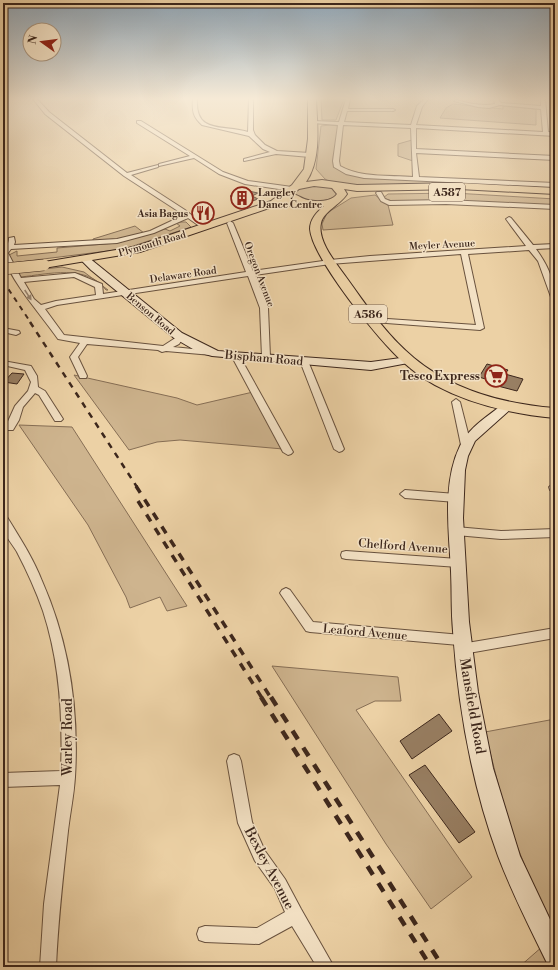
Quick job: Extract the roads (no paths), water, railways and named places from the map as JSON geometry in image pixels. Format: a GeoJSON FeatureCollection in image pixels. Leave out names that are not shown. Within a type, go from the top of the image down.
{"type":"FeatureCollection","features":[{"type":"Feature","properties":{"kind":"main road"},"geometry":{"type":"LineString","coordinates":[[292,189],[302,180],[308,170],[311,144]]}},
{"type":"Feature","properties":{"kind":"main road"},"geometry":{"type":"LineString","coordinates":[[308,170],[317,178],[341,190],[342,194],[339,199],[321,213],[315,223]]}},
{"type":"Feature","properties":{"kind":"main road"},"geometry":{"type":"LineString","coordinates":[[292,189],[313,182],[331,184]]}},
{"type":"Feature","properties":{"kind":"main road","name":"A587"},"geometry":{"type":"LineString","coordinates":[[331,184],[357,188],[459,186],[555,192]]}},
{"type":"Feature","properties":{"kind":"main road"},"geometry":{"type":"LineString","coordinates":[[292,189],[294,198],[302,202]]}},
{"type":"Feature","properties":{"kind":"main road","name":"Plymouth Road"},"geometry":{"type":"LineString","coordinates":[[274,203],[292,189]]}},
{"type":"Feature","properties":{"kind":"main road","name":"A587"},"geometry":{"type":"LineString","coordinates":[[339,199],[356,194],[452,192],[555,197]]}},
{"type":"Feature","properties":{"kind":"main road","name":"Plymouth Road"},"geometry":{"type":"LineString","coordinates":[[3,269],[69,261],[88,262],[136,250],[274,203],[302,202],[320,204],[339,199]]}},
{"type":"Feature","properties":{"kind":"main road","name":"A586"},"geometry":{"type":"LineString","coordinates":[[302,202],[308,207],[311,218],[315,223],[316,233],[330,262],[373,320],[405,357],[430,376],[488,402],[506,407],[555,413]]}},
{"type":"Feature","properties":{"kind":"street"},"geometry":{"type":"LineString","coordinates":[[87,144],[126,175],[183,211],[187,216],[204,227]]}},
{"type":"Feature","properties":{"kind":"street"},"geometry":{"type":"LineString","coordinates":[[173,144],[221,173],[247,184],[292,189]]}},
{"type":"Feature","properties":{"kind":"street"},"geometry":{"type":"LineString","coordinates":[[261,144],[274,153]]}},
{"type":"Feature","properties":{"kind":"street"},"geometry":{"type":"LineString","coordinates":[[338,144],[337,166],[341,170],[360,176],[555,185]]}},
{"type":"Feature","properties":{"kind":"street"},"geometry":{"type":"LineString","coordinates":[[414,144],[416,178]]}},
{"type":"Feature","properties":{"kind":"street"},"geometry":{"type":"LineString","coordinates":[[414,150],[555,158]]}},
{"type":"Feature","properties":{"kind":"street"},"geometry":{"type":"LineString","coordinates":[[246,160],[257,154],[274,153],[310,155]]}},
{"type":"Feature","properties":{"kind":"street"},"geometry":{"type":"LineString","coordinates":[[126,175],[192,157]]}},
{"type":"Feature","properties":{"kind":"street"},"geometry":{"type":"LineString","coordinates":[[379,193],[383,200],[389,203],[446,202],[555,207]]}},
{"type":"Feature","properties":{"kind":"street","name":"Plymouth Road"},"geometry":{"type":"LineString","coordinates":[[9,247],[117,241],[152,232],[187,216]]}},
{"type":"Feature","properties":{"kind":"street"},"geometry":{"type":"LineString","coordinates":[[509,219],[533,248],[541,261],[552,282],[555,297]]}},
{"type":"Feature","properties":{"kind":"street","name":"Oregon Avenue"},"geometry":{"type":"LineString","coordinates":[[230,223],[264,308],[266,358]]}},
{"type":"Feature","properties":{"kind":"street"},"geometry":{"type":"LineString","coordinates":[[12,238],[12,242],[5,253],[7,259],[31,300],[40,308]]}},
{"type":"Feature","properties":{"kind":"street","name":"Meyler Avenue"},"geometry":{"type":"LineString","coordinates":[[330,262],[555,246]]}},
{"type":"Feature","properties":{"kind":"street"},"geometry":{"type":"LineString","coordinates":[[373,320],[480,328],[464,252]]}},
{"type":"Feature","properties":{"kind":"street","name":"Benson Road"},"geometry":{"type":"LineString","coordinates":[[88,262],[180,337],[200,349],[216,354]]}},
{"type":"Feature","properties":{"kind":"street","name":"Delaware Road"},"geometry":{"type":"LineString","coordinates":[[40,308],[56,302],[330,262]]}},
{"type":"Feature","properties":{"kind":"street"},"geometry":{"type":"LineString","coordinates":[[19,280],[77,275],[99,286],[100,296]]}},
{"type":"Feature","properties":{"kind":"street","name":"Bispham Road"},"geometry":{"type":"LineString","coordinates":[[40,308],[55,330],[63,338],[85,341],[162,350],[382,366],[405,357]]}},
{"type":"Feature","properties":{"kind":"street"},"geometry":{"type":"LineString","coordinates":[[3,330],[16,333]]}},
{"type":"Feature","properties":{"kind":"street"},"geometry":{"type":"LineString","coordinates":[[162,350],[176,342],[180,337]]}},
{"type":"Feature","properties":{"kind":"street"},"geometry":{"type":"LineString","coordinates":[[83,376],[74,357],[85,341]]}},
{"type":"Feature","properties":{"kind":"street"},"geometry":{"type":"LineString","coordinates":[[235,355],[288,452]]}},
{"type":"Feature","properties":{"kind":"street"},"geometry":{"type":"LineString","coordinates":[[304,361],[340,449]]}},
{"type":"Feature","properties":{"kind":"street"},"geometry":{"type":"LineString","coordinates":[[3,363],[13,368],[30,370],[35,380],[34,388],[17,411],[18,417],[12,425],[3,421]]}},
{"type":"Feature","properties":{"kind":"street"},"geometry":{"type":"LineString","coordinates":[[34,388],[42,393],[58,419]]}},
{"type":"Feature","properties":{"kind":"street","name":"Mansfield Road"},"geometry":{"type":"LineString","coordinates":[[456,402],[466,444]]}},
{"type":"Feature","properties":{"kind":"street","name":"Mansfield Road"},"geometry":{"type":"LineString","coordinates":[[506,407],[478,429],[466,444],[459,473],[456,498],[456,531],[462,644],[478,741],[488,786],[505,844],[555,955]]}},
{"type":"Feature","properties":{"kind":"street"},"geometry":{"type":"LineString","coordinates":[[405,494],[456,498]]}},
{"type":"Feature","properties":{"kind":"street","name":"Warley Road"},"geometry":{"type":"LineString","coordinates":[[3,520],[18,542],[32,568],[53,622],[63,662],[69,731],[68,778],[51,916],[48,967]]}},
{"type":"Feature","properties":{"kind":"street"},"geometry":{"type":"LineString","coordinates":[[456,531],[501,535],[555,533]]}},
{"type":"Feature","properties":{"kind":"street","name":"Chelford Avenue"},"geometry":{"type":"LineString","coordinates":[[346,555],[458,563]]}},
{"type":"Feature","properties":{"kind":"street","name":"Leaford Avenue"},"geometry":{"type":"LineString","coordinates":[[286,593],[310,627],[462,644],[555,633]]}},
{"type":"Feature","properties":{"kind":"street","name":"Bexley Avenue"},"geometry":{"type":"LineString","coordinates":[[234,761],[245,823],[260,856],[280,884],[295,915],[326,967]]}},
{"type":"Feature","properties":{"kind":"street"},"geometry":{"type":"LineString","coordinates":[[3,780],[68,778]]}},
{"type":"Feature","properties":{"kind":"street"},"geometry":{"type":"LineString","coordinates":[[205,934],[259,936],[295,915]]}},
{"type":"Feature","properties":{"kind":"railway"},"geometry":{"type":"LineString","coordinates":[[3,281],[31,323]]}},
{"type":"Feature","properties":{"kind":"railway"},"geometry":{"type":"LineString","coordinates":[[30,322],[137,487]]}},
{"type":"Feature","properties":{"kind":"railway"},"geometry":{"type":"LineString","coordinates":[[136,486],[271,698]]}},
{"type":"Feature","properties":{"kind":"railway"},"geometry":{"type":"LineString","coordinates":[[138,501],[262,698]]}},
{"type":"Feature","properties":{"kind":"railway"},"geometry":{"type":"LineString","coordinates":[[261,697],[431,967]]}},
{"type":"Feature","properties":{"kind":"railway"},"geometry":{"type":"LineString","coordinates":[[271,697],[443,967]]}},
{"type":"Feature","properties":{"kind":"place","name":"Langley Dance Centre"},"geometry":{"type":"Point","coordinates":[242,198]}},
{"type":"Feature","properties":{"kind":"place","name":"Asia Bagus"},"geometry":{"type":"Point","coordinates":[203,213]}},
{"type":"Feature","properties":{"kind":"place","name":"Tesco Express"},"geometry":{"type":"Point","coordinates":[496,376]}}]}
